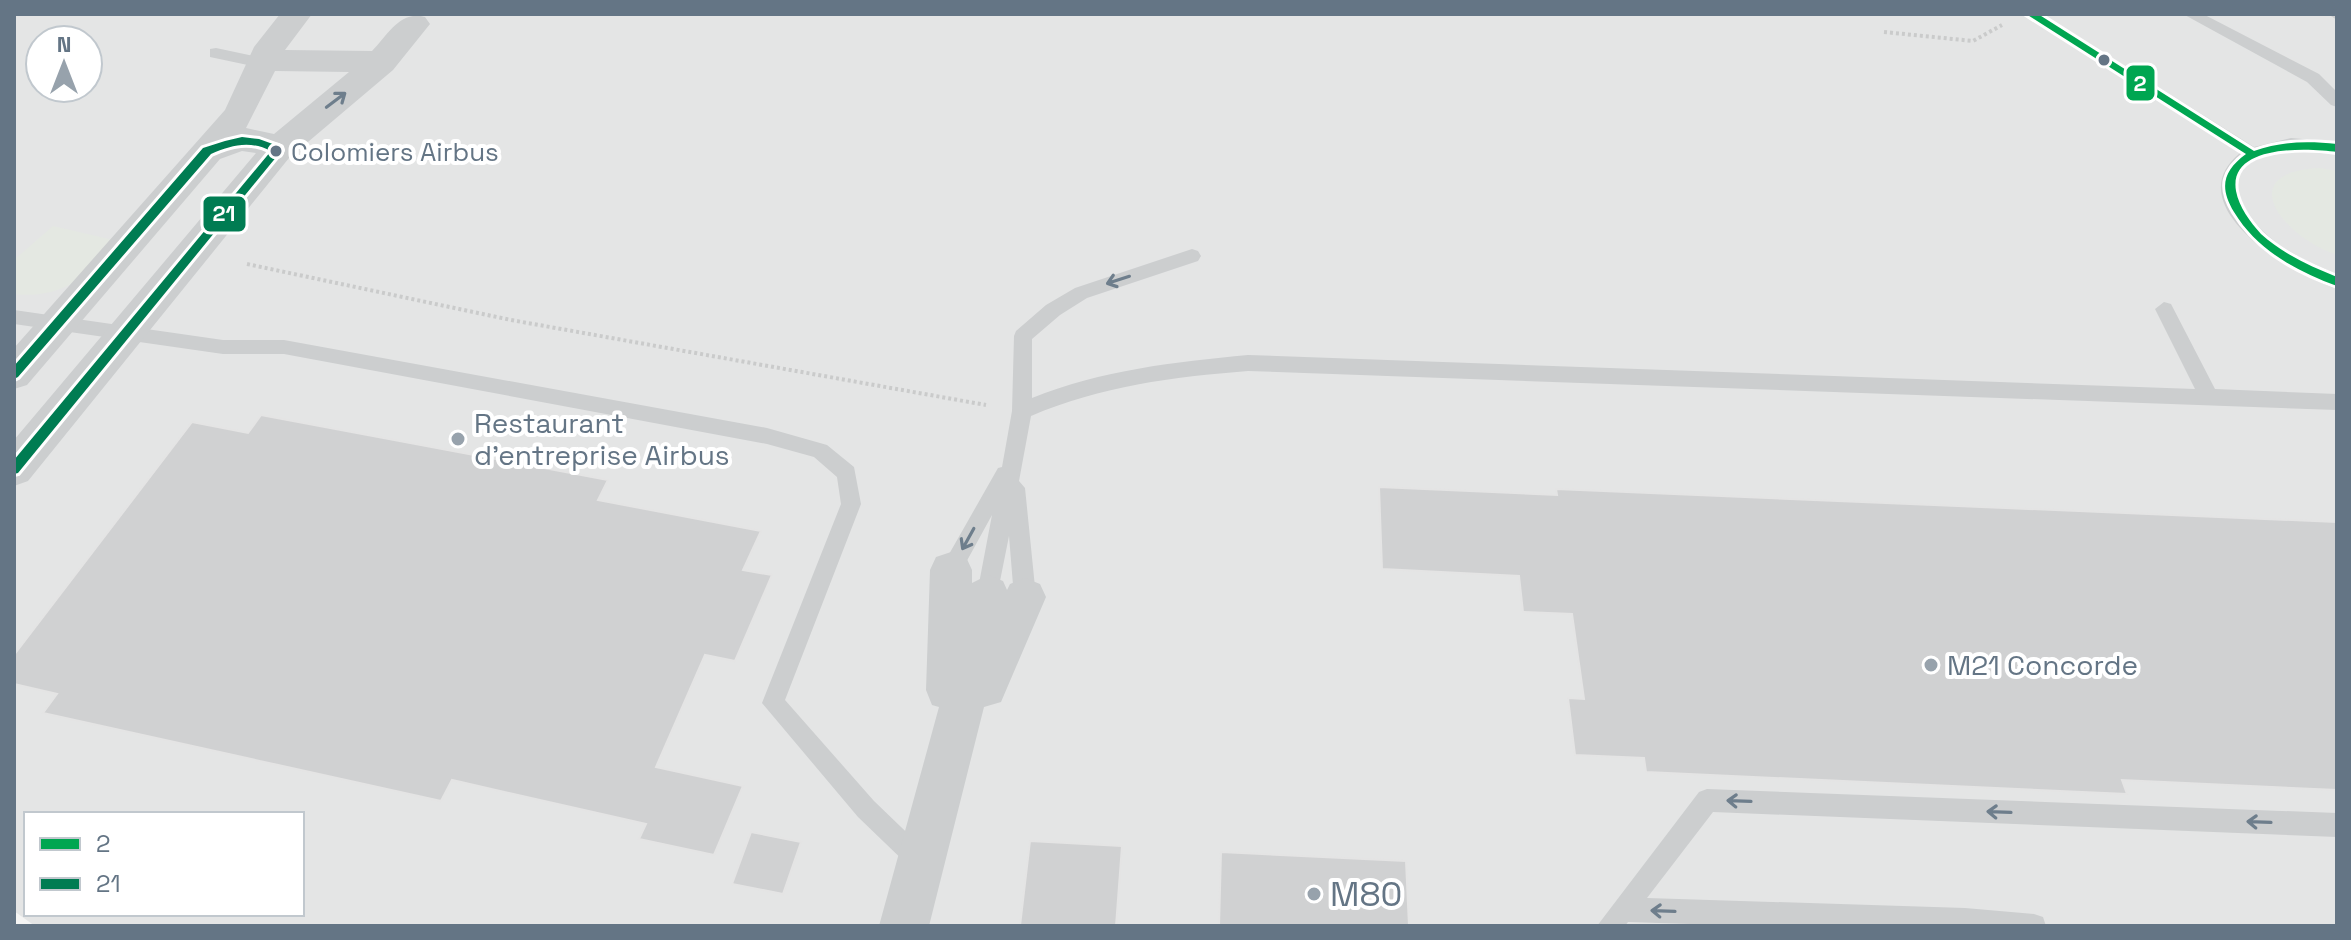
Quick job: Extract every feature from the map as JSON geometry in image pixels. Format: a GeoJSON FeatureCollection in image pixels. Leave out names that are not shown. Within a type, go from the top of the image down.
{"type":"FeatureCollection","features":[{"type":"Feature","properties":{"kind":"street"},"geometry":{"type":"LineString","coordinates":[[14,374],[239,115],[270,47],[297,14]]}},
{"type":"Feature","properties":{"kind":"street"},"geometry":{"type":"LineString","coordinates":[[14,469],[277,150],[382,62],[419,19]]}},
{"type":"Feature","properties":{"kind":"street"},"geometry":{"type":"LineString","coordinates":[[262,62],[382,62]]}},
{"type":"Feature","properties":{"kind":"street"},"geometry":{"type":"LineString","coordinates":[[239,115],[307,123]]}},
{"type":"Feature","properties":{"kind":"street"},"geometry":{"type":"LineString","coordinates":[[207,151],[240,137],[264,141],[277,150]]}},
{"type":"Feature","properties":{"kind":"street"},"geometry":{"type":"LineString","coordinates":[[946,775],[951,570]]}},
{"type":"Feature","properties":{"kind":"street"},"geometry":{"type":"LineString","coordinates":[[904,926],[946,775],[1007,596]]}},
{"type":"Feature","properties":{"kind":"lane"},"geometry":{"type":"LineString","coordinates":[[2031,14],[2250,152]]}},
{"type":"Feature","properties":{"kind":"lane"},"geometry":{"type":"LineString","coordinates":[[2191,14],[2313,78],[2337,101]]}},
{"type":"Feature","properties":{"kind":"lane"},"geometry":{"type":"LineString","coordinates":[[216,53],[262,62]]}},
{"type":"Feature","properties":{"kind":"lane"},"geometry":{"type":"LineString","coordinates":[[2337,148],[2302,142],[2275,144],[2250,152],[2237,163],[2230,180],[2233,202],[2247,225],[2271,247],[2302,267],[2337,282]]}},
{"type":"Feature","properties":{"kind":"lane"},"geometry":{"type":"LineString","coordinates":[[1007,596],[1012,460],[1022,411],[1023,336],[1053,310],[1081,293],[1192,256]]}},
{"type":"Feature","properties":{"kind":"lane"},"geometry":{"type":"LineString","coordinates":[[2164,309],[2209,397]]}},
{"type":"Feature","properties":{"kind":"lane"},"geometry":{"type":"LineString","coordinates":[[14,317],[223,347],[284,347],[767,436],[820,451],[847,473],[851,504],[773,703],[866,809],[922,863]]}},
{"type":"Feature","properties":{"kind":"lane"},"geometry":{"type":"LineString","coordinates":[[1022,411],[1078,388],[1143,373],[1248,363],[2337,402]]}},
{"type":"Feature","properties":{"kind":"lane"},"geometry":{"type":"LineString","coordinates":[[951,570],[1012,460]]}},
{"type":"Feature","properties":{"kind":"lane"},"geometry":{"type":"LineString","coordinates":[[1007,596],[1012,460]]}},
{"type":"Feature","properties":{"kind":"lane"},"geometry":{"type":"LineString","coordinates":[[1616,918],[1707,800],[2337,825]]}},
{"type":"Feature","properties":{"kind":"lane"},"geometry":{"type":"LineString","coordinates":[[1616,918],[2034,926]]}},
{"type":"Feature","properties":{"kind":"path"},"geometry":{"type":"LineString","coordinates":[[1884,32],[1973,41],[2010,21]]}},
{"type":"Feature","properties":{"kind":"path"},"geometry":{"type":"LineString","coordinates":[[247,264],[511,320],[1022,411]]}},
{"type":"Feature","properties":{"kind":"shaded area"},"geometry":{"type":"Polygon","coordinates":[[[14,14],[2337,14],[2337,926],[35,926],[14,911],[14,14]]]}},
{"type":"Feature","properties":{"kind":"shaded area"},"geometry":{"type":"Polygon","coordinates":[[[2320,168],[2337,171],[2337,255],[2318,247],[2285,221],[2275,207],[2272,193],[2277,181],[2293,172],[2320,168]]]}},
{"type":"Feature","properties":{"kind":"shaded area"},"geometry":{"type":"Polygon","coordinates":[[[53,226],[122,242],[87,274],[61,289],[31,295],[14,294],[14,260],[53,226]]]}},
{"type":"Feature","properties":{"kind":"building"},"geometry":{"type":"Polygon","coordinates":[[[261,415],[608,480],[598,500],[761,531],[743,570],[772,575],[735,661],[705,655],[656,767],[743,786],[714,855],[639,839],[646,824],[452,780],[441,801],[43,713],[57,694],[14,684],[14,655],[192,422],[248,433],[261,415]]]}},
{"type":"Feature","properties":{"kind":"building","name":"M21 Concorde"},"geometry":{"type":"Polygon","coordinates":[[[1379,487],[1557,495],[1556,489],[2337,522],[2337,790],[2122,780],[2127,794],[1646,772],[1644,758],[1575,755],[1568,698],[1584,699],[1572,614],[1523,612],[1519,576],[1382,569],[1379,487]]]}},
{"type":"Feature","properties":{"kind":"building"},"geometry":{"type":"Polygon","coordinates":[[[751,832],[801,842],[783,894],[732,884],[751,832]]]}},
{"type":"Feature","properties":{"kind":"building"},"geometry":{"type":"Polygon","coordinates":[[[1030,841],[1122,846],[1116,926],[1020,926],[1030,841]]]}},
{"type":"Feature","properties":{"kind":"building","name":"M80"},"geometry":{"type":"Polygon","coordinates":[[[1221,852],[1406,861],[1409,926],[1219,926],[1221,852]]]}},
{"type":"Feature","properties":{"kind":"transit line","name":"2"},"geometry":{"type":"LineString","coordinates":[[2031,14],[2250,152]]}},
{"type":"Feature","properties":{"kind":"transit line","name":"21"},"geometry":{"type":"LineString","coordinates":[[14,374],[207,151],[242,141],[259,142],[277,150],[14,469]]}},
{"type":"Feature","properties":{"kind":"transit line","name":"2"},"geometry":{"type":"LineString","coordinates":[[2337,148],[2315,145],[2270,149],[2250,156],[2236,167],[2229,182],[2233,201],[2257,236],[2289,259],[2337,282]]}},
{"type":"Feature","properties":{"kind":"place","name":"Colomiers Airbus"},"geometry":{"type":"Point","coordinates":[276,151]}},
{"type":"Feature","properties":{"kind":"place","name":"Restaurant d'entreprise Airbus"},"geometry":{"type":"Point","coordinates":[458,439]}},
{"type":"Feature","properties":{"kind":"place","name":"M21 Concorde"},"geometry":{"type":"Point","coordinates":[1931,665]}},
{"type":"Feature","properties":{"kind":"place","name":"M80"},"geometry":{"type":"Point","coordinates":[1314,894]}}]}
